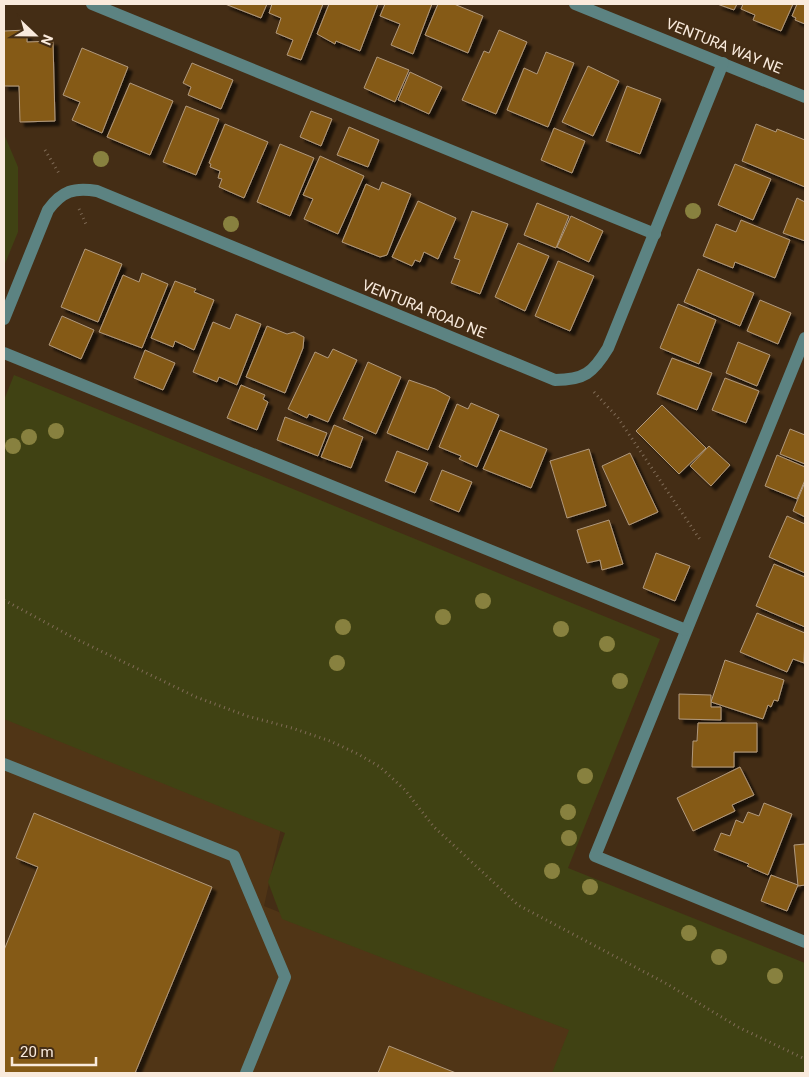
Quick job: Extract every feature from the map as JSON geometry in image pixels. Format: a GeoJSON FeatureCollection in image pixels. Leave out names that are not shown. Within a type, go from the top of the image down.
{"type":"FeatureCollection","features":[{"type":"Feature","properties":{"kind":"street"},"geometry":{"type":"LineString","coordinates":[[92,4],[655,234]]}},
{"type":"Feature","properties":{"kind":"street","name":"VENTURA WAY NE"},"geometry":{"type":"LineString","coordinates":[[574,4],[805,97]]}},
{"type":"Feature","properties":{"kind":"street"},"geometry":{"type":"LineString","coordinates":[[582,378],[598,364],[608,348],[723,64]]}},
{"type":"Feature","properties":{"kind":"street","name":"VENTURA ROAD NE"},"geometry":{"type":"LineString","coordinates":[[4,319],[48,210],[57,198],[69,190],[83,189],[97,192],[555,380],[582,378]]}},
{"type":"Feature","properties":{"kind":"street"},"geometry":{"type":"LineString","coordinates":[[805,338],[596,856],[805,942]]}},
{"type":"Feature","properties":{"kind":"street"},"geometry":{"type":"LineString","coordinates":[[4,353],[686,630]]}},
{"type":"Feature","properties":{"kind":"street"},"geometry":{"type":"LineString","coordinates":[[4,764],[234,856],[285,977],[246,1073]]}},
{"type":"Feature","properties":{"kind":"path"},"geometry":{"type":"LineString","coordinates":[[582,378],[618,418],[699,539],[716,558]]}},
{"type":"Feature","properties":{"kind":"path"},"geometry":{"type":"LineString","coordinates":[[4,600],[196,697],[247,716],[323,738],[358,754],[380,767],[405,790],[434,827],[518,906],[667,984],[738,1027],[805,1059]]}},
{"type":"Feature","properties":{"kind":"shaded area"},"geometry":{"type":"Polygon","coordinates":[[[4,134],[18,167],[18,232],[4,266],[4,134]]]}},
{"type":"Feature","properties":{"kind":"shaded area"},"geometry":{"type":"Polygon","coordinates":[[[14,375],[660,639],[568,868],[805,963],[805,1073],[552,1073],[569,1030],[282,919],[268,882],[285,833],[4,719],[4,400],[14,375]]]}},
{"type":"Feature","properties":{"kind":"shaded area"},"geometry":{"type":"Polygon","coordinates":[[[4,712],[283,819],[264,906],[676,1073],[4,1073],[4,712]]]}},
{"type":"Feature","properties":{"kind":"building"},"geometry":{"type":"Polygon","coordinates":[[[225,4],[267,4],[261,18],[225,4]]]}},
{"type":"Feature","properties":{"kind":"building"},"geometry":{"type":"Polygon","coordinates":[[[272,4],[323,4],[301,60],[287,55],[293,40],[276,33],[281,18],[269,13],[272,4]]]}},
{"type":"Feature","properties":{"kind":"building"},"geometry":{"type":"Polygon","coordinates":[[[329,4],[378,4],[360,51],[336,41],[335,44],[317,34],[329,4]]]}},
{"type":"Feature","properties":{"kind":"building"},"geometry":{"type":"Polygon","coordinates":[[[385,4],[432,4],[413,54],[391,45],[400,24],[380,16],[385,4]]]}},
{"type":"Feature","properties":{"kind":"building"},"geometry":{"type":"Polygon","coordinates":[[[438,4],[454,4],[483,16],[468,53],[425,35],[438,4]]]}},
{"type":"Feature","properties":{"kind":"building"},"geometry":{"type":"Polygon","coordinates":[[[717,4],[737,4],[734,10],[717,4]]]}},
{"type":"Feature","properties":{"kind":"building"},"geometry":{"type":"Polygon","coordinates":[[[743,4],[793,4],[781,31],[753,20],[755,15],[741,9],[743,4]]]}},
{"type":"Feature","properties":{"kind":"building"},"geometry":{"type":"Polygon","coordinates":[[[797,4],[805,4],[805,24],[795,20],[796,18],[792,16],[797,4]]]}},
{"type":"Feature","properties":{"kind":"building"},"geometry":{"type":"Polygon","coordinates":[[[27,30],[27,42],[53,41],[55,121],[20,122],[19,86],[4,86],[4,31],[27,30]]]}},
{"type":"Feature","properties":{"kind":"building"},"geometry":{"type":"Polygon","coordinates":[[[499,30],[527,42],[496,114],[462,100],[484,51],[489,53],[499,30]]]}},
{"type":"Feature","properties":{"kind":"building"},"geometry":{"type":"Polygon","coordinates":[[[82,48],[128,67],[102,133],[72,120],[80,102],[63,95],[82,48]]]}},
{"type":"Feature","properties":{"kind":"building"},"geometry":{"type":"Polygon","coordinates":[[[546,52],[574,63],[548,127],[507,110],[524,68],[537,74],[546,52]]]}},
{"type":"Feature","properties":{"kind":"building"},"geometry":{"type":"Polygon","coordinates":[[[377,57],[409,70],[395,102],[364,88],[377,57]]]}},
{"type":"Feature","properties":{"kind":"building"},"geometry":{"type":"Polygon","coordinates":[[[192,63],[233,80],[221,109],[188,95],[191,87],[183,83],[192,63]]]}},
{"type":"Feature","properties":{"kind":"building"},"geometry":{"type":"Polygon","coordinates":[[[588,66],[619,81],[593,136],[562,122],[588,66]]]}},
{"type":"Feature","properties":{"kind":"building"},"geometry":{"type":"Polygon","coordinates":[[[410,72],[442,87],[429,114],[398,100],[410,72]]]}},
{"type":"Feature","properties":{"kind":"building"},"geometry":{"type":"Polygon","coordinates":[[[130,83],[173,101],[150,155],[107,137],[130,83]]]}},
{"type":"Feature","properties":{"kind":"building"},"geometry":{"type":"Polygon","coordinates":[[[627,86],[661,99],[640,154],[606,141],[627,86]]]}},
{"type":"Feature","properties":{"kind":"building"},"geometry":{"type":"Polygon","coordinates":[[[186,106],[219,119],[196,175],[163,162],[186,106]]]}},
{"type":"Feature","properties":{"kind":"building"},"geometry":{"type":"Polygon","coordinates":[[[311,111],[332,119],[321,146],[300,137],[311,111]]]}},
{"type":"Feature","properties":{"kind":"building"},"geometry":{"type":"Polygon","coordinates":[[[225,124],[268,142],[244,198],[219,187],[222,179],[218,178],[220,171],[210,167],[211,164],[209,163],[225,124]]]}},
{"type":"Feature","properties":{"kind":"building"},"geometry":{"type":"Polygon","coordinates":[[[756,124],[776,132],[777,129],[805,140],[805,187],[742,161],[756,124]]]}},
{"type":"Feature","properties":{"kind":"building"},"geometry":{"type":"Polygon","coordinates":[[[349,127],[379,140],[368,167],[337,155],[349,127]]]}},
{"type":"Feature","properties":{"kind":"building"},"geometry":{"type":"Polygon","coordinates":[[[554,128],[585,141],[572,173],[541,160],[554,128]]]}},
{"type":"Feature","properties":{"kind":"building"},"geometry":{"type":"Polygon","coordinates":[[[280,144],[314,158],[290,216],[257,202],[280,144]]]}},
{"type":"Feature","properties":{"kind":"building"},"geometry":{"type":"Polygon","coordinates":[[[320,156],[364,176],[338,234],[304,219],[313,199],[303,195],[320,156]]]}},
{"type":"Feature","properties":{"kind":"building"},"geometry":{"type":"Polygon","coordinates":[[[735,164],[771,179],[753,220],[718,205],[735,164]]]}},
{"type":"Feature","properties":{"kind":"building"},"geometry":{"type":"Polygon","coordinates":[[[382,182],[411,194],[387,255],[380,257],[342,242],[366,184],[379,190],[382,182]]]}},
{"type":"Feature","properties":{"kind":"building"},"geometry":{"type":"Polygon","coordinates":[[[797,198],[805,202],[805,241],[783,233],[797,198]]]}},
{"type":"Feature","properties":{"kind":"building"},"geometry":{"type":"Polygon","coordinates":[[[418,201],[456,218],[438,259],[424,252],[420,262],[415,260],[412,266],[392,257],[418,201]]]}},
{"type":"Feature","properties":{"kind":"building"},"geometry":{"type":"Polygon","coordinates":[[[537,203],[569,216],[556,248],[524,235],[537,203]]]}},
{"type":"Feature","properties":{"kind":"building"},"geometry":{"type":"Polygon","coordinates":[[[472,211],[508,224],[480,294],[451,283],[460,260],[454,258],[472,211]]]}},
{"type":"Feature","properties":{"kind":"building"},"geometry":{"type":"Polygon","coordinates":[[[571,216],[603,231],[589,262],[557,247],[571,216]]]}},
{"type":"Feature","properties":{"kind":"building"},"geometry":{"type":"Polygon","coordinates":[[[741,220],[790,240],[775,278],[735,262],[733,268],[703,256],[716,224],[736,232],[741,220]]]}},
{"type":"Feature","properties":{"kind":"building"},"geometry":{"type":"Polygon","coordinates":[[[518,243],[549,256],[525,311],[495,297],[518,243]]]}},
{"type":"Feature","properties":{"kind":"building"},"geometry":{"type":"Polygon","coordinates":[[[85,249],[122,264],[98,322],[61,307],[85,249]]]}},
{"type":"Feature","properties":{"kind":"building"},"geometry":{"type":"Polygon","coordinates":[[[558,261],[594,276],[570,331],[535,316],[558,261]]]}},
{"type":"Feature","properties":{"kind":"building"},"geometry":{"type":"Polygon","coordinates":[[[698,269],[754,293],[740,326],[684,302],[698,269]]]}},
{"type":"Feature","properties":{"kind":"building"},"geometry":{"type":"Polygon","coordinates":[[[142,273],[168,284],[142,348],[99,332],[123,275],[139,282],[142,273]]]}},
{"type":"Feature","properties":{"kind":"building"},"geometry":{"type":"Polygon","coordinates":[[[175,281],[196,289],[194,292],[214,300],[194,350],[175,341],[173,347],[151,338],[175,281]]]}},
{"type":"Feature","properties":{"kind":"building"},"geometry":{"type":"Polygon","coordinates":[[[760,300],[791,313],[778,344],[747,331],[760,300]]]}},
{"type":"Feature","properties":{"kind":"building"},"geometry":{"type":"Polygon","coordinates":[[[678,304],[716,320],[699,364],[660,348],[678,304]]]}},
{"type":"Feature","properties":{"kind":"building"},"geometry":{"type":"Polygon","coordinates":[[[236,314],[261,324],[237,385],[219,377],[217,382],[193,372],[213,322],[230,329],[236,314]]]}},
{"type":"Feature","properties":{"kind":"building"},"geometry":{"type":"Polygon","coordinates":[[[62,316],[94,330],[81,359],[49,345],[62,316]]]}},
{"type":"Feature","properties":{"kind":"building"},"geometry":{"type":"Polygon","coordinates":[[[267,326],[287,334],[294,332],[304,337],[303,348],[285,393],[246,377],[267,326]]]}},
{"type":"Feature","properties":{"kind":"building"},"geometry":{"type":"Polygon","coordinates":[[[738,342],[770,355],[757,386],[726,373],[738,342]]]}},
{"type":"Feature","properties":{"kind":"building"},"geometry":{"type":"Polygon","coordinates":[[[333,349],[357,360],[328,422],[309,414],[307,418],[288,409],[315,352],[328,358],[333,349]]]}},
{"type":"Feature","properties":{"kind":"building"},"geometry":{"type":"Polygon","coordinates":[[[145,350],[175,363],[163,390],[134,378],[145,350]]]}},
{"type":"Feature","properties":{"kind":"building"},"geometry":{"type":"Polygon","coordinates":[[[672,358],[712,373],[697,410],[657,394],[672,358]]]}},
{"type":"Feature","properties":{"kind":"building"},"geometry":{"type":"Polygon","coordinates":[[[368,362],[401,377],[376,434],[343,419],[368,362]]]}},
{"type":"Feature","properties":{"kind":"building"},"geometry":{"type":"Polygon","coordinates":[[[725,378],[759,391],[746,423],[712,410],[725,378]]]}},
{"type":"Feature","properties":{"kind":"building"},"geometry":{"type":"Polygon","coordinates":[[[409,380],[435,389],[450,397],[428,450],[387,433],[409,380]]]}},
{"type":"Feature","properties":{"kind":"building"},"geometry":{"type":"Polygon","coordinates":[[[241,385],[265,395],[263,399],[268,402],[257,430],[227,418],[241,385]]]}},
{"type":"Feature","properties":{"kind":"building"},"geometry":{"type":"Polygon","coordinates":[[[471,403],[499,415],[477,467],[459,459],[461,456],[439,447],[457,404],[468,409],[471,403]]]}},
{"type":"Feature","properties":{"kind":"building"},"geometry":{"type":"Polygon","coordinates":[[[662,405],[706,448],[679,474],[636,431],[662,405]]]}},
{"type":"Feature","properties":{"kind":"building"},"geometry":{"type":"Polygon","coordinates":[[[285,417],[327,433],[318,456],[277,440],[285,417]]]}},
{"type":"Feature","properties":{"kind":"building"},"geometry":{"type":"Polygon","coordinates":[[[334,425],[363,437],[351,468],[321,457],[334,425]]]}},
{"type":"Feature","properties":{"kind":"building"},"geometry":{"type":"Polygon","coordinates":[[[790,429],[805,435],[805,464],[780,454],[790,429]]]}},
{"type":"Feature","properties":{"kind":"building"},"geometry":{"type":"Polygon","coordinates":[[[500,430],[547,449],[531,488],[483,469],[500,430]]]}},
{"type":"Feature","properties":{"kind":"building"},"geometry":{"type":"Polygon","coordinates":[[[709,446],[730,465],[711,486],[690,466],[709,446]]]}},
{"type":"Feature","properties":{"kind":"building"},"geometry":{"type":"Polygon","coordinates":[[[589,449],[606,506],[567,518],[550,461],[589,449]]]}},
{"type":"Feature","properties":{"kind":"building"},"geometry":{"type":"Polygon","coordinates":[[[397,451],[428,463],[415,493],[385,481],[397,451]]]}},
{"type":"Feature","properties":{"kind":"building"},"geometry":{"type":"Polygon","coordinates":[[[630,453],[658,512],[629,525],[602,466],[630,453]]]}},
{"type":"Feature","properties":{"kind":"building"},"geometry":{"type":"Polygon","coordinates":[[[777,455],[805,467],[805,480],[797,499],[765,486],[777,455]]]}},
{"type":"Feature","properties":{"kind":"building"},"geometry":{"type":"Polygon","coordinates":[[[442,470],[472,482],[459,512],[430,500],[442,470]]]}},
{"type":"Feature","properties":{"kind":"building"},"geometry":{"type":"Polygon","coordinates":[[[805,482],[805,517],[793,511],[805,482]]]}},
{"type":"Feature","properties":{"kind":"building"},"geometry":{"type":"Polygon","coordinates":[[[787,516],[805,524],[805,573],[769,557],[787,516]]]}},
{"type":"Feature","properties":{"kind":"building"},"geometry":{"type":"Polygon","coordinates":[[[609,520],[623,564],[602,570],[600,560],[587,563],[577,530],[609,520]]]}},
{"type":"Feature","properties":{"kind":"building"},"geometry":{"type":"Polygon","coordinates":[[[656,553],[690,566],[675,601],[643,588],[656,553]]]}},
{"type":"Feature","properties":{"kind":"building"},"geometry":{"type":"Polygon","coordinates":[[[774,564],[805,577],[805,627],[756,606],[774,564]]]}},
{"type":"Feature","properties":{"kind":"building"},"geometry":{"type":"Polygon","coordinates":[[[757,613],[805,633],[804,663],[793,659],[787,672],[740,652],[757,613]]]}},
{"type":"Feature","properties":{"kind":"building"},"geometry":{"type":"Polygon","coordinates":[[[725,660],[784,680],[778,701],[774,700],[771,707],[768,705],[763,719],[711,702],[725,660]]]}},
{"type":"Feature","properties":{"kind":"building"},"geometry":{"type":"Polygon","coordinates":[[[679,694],[711,695],[711,707],[721,707],[721,720],[679,719],[679,694]]]}},
{"type":"Feature","properties":{"kind":"building"},"geometry":{"type":"Polygon","coordinates":[[[698,723],[757,723],[757,752],[734,752],[734,767],[692,767],[693,741],[697,741],[698,723]]]}},
{"type":"Feature","properties":{"kind":"building"},"geometry":{"type":"Polygon","coordinates":[[[740,767],[754,795],[732,805],[735,811],[693,831],[677,798],[740,767]]]}},
{"type":"Feature","properties":{"kind":"building"},"geometry":{"type":"Polygon","coordinates":[[[764,803],[792,814],[768,875],[747,866],[749,864],[714,850],[721,833],[730,836],[736,820],[743,823],[748,812],[759,816],[764,803]]]}},
{"type":"Feature","properties":{"kind":"building"},"geometry":{"type":"Polygon","coordinates":[[[34,813],[212,887],[135,1073],[4,1073],[4,950],[38,867],[16,858],[34,813]]]}},
{"type":"Feature","properties":{"kind":"building"},"geometry":{"type":"Polygon","coordinates":[[[805,844],[805,885],[798,886],[794,845],[805,844]]]}},
{"type":"Feature","properties":{"kind":"building"},"geometry":{"type":"Polygon","coordinates":[[[771,875],[798,885],[787,911],[761,901],[771,875]]]}},
{"type":"Feature","properties":{"kind":"building"},"geometry":{"type":"Polygon","coordinates":[[[389,1046],[456,1073],[378,1073],[389,1046]]]}}]}
